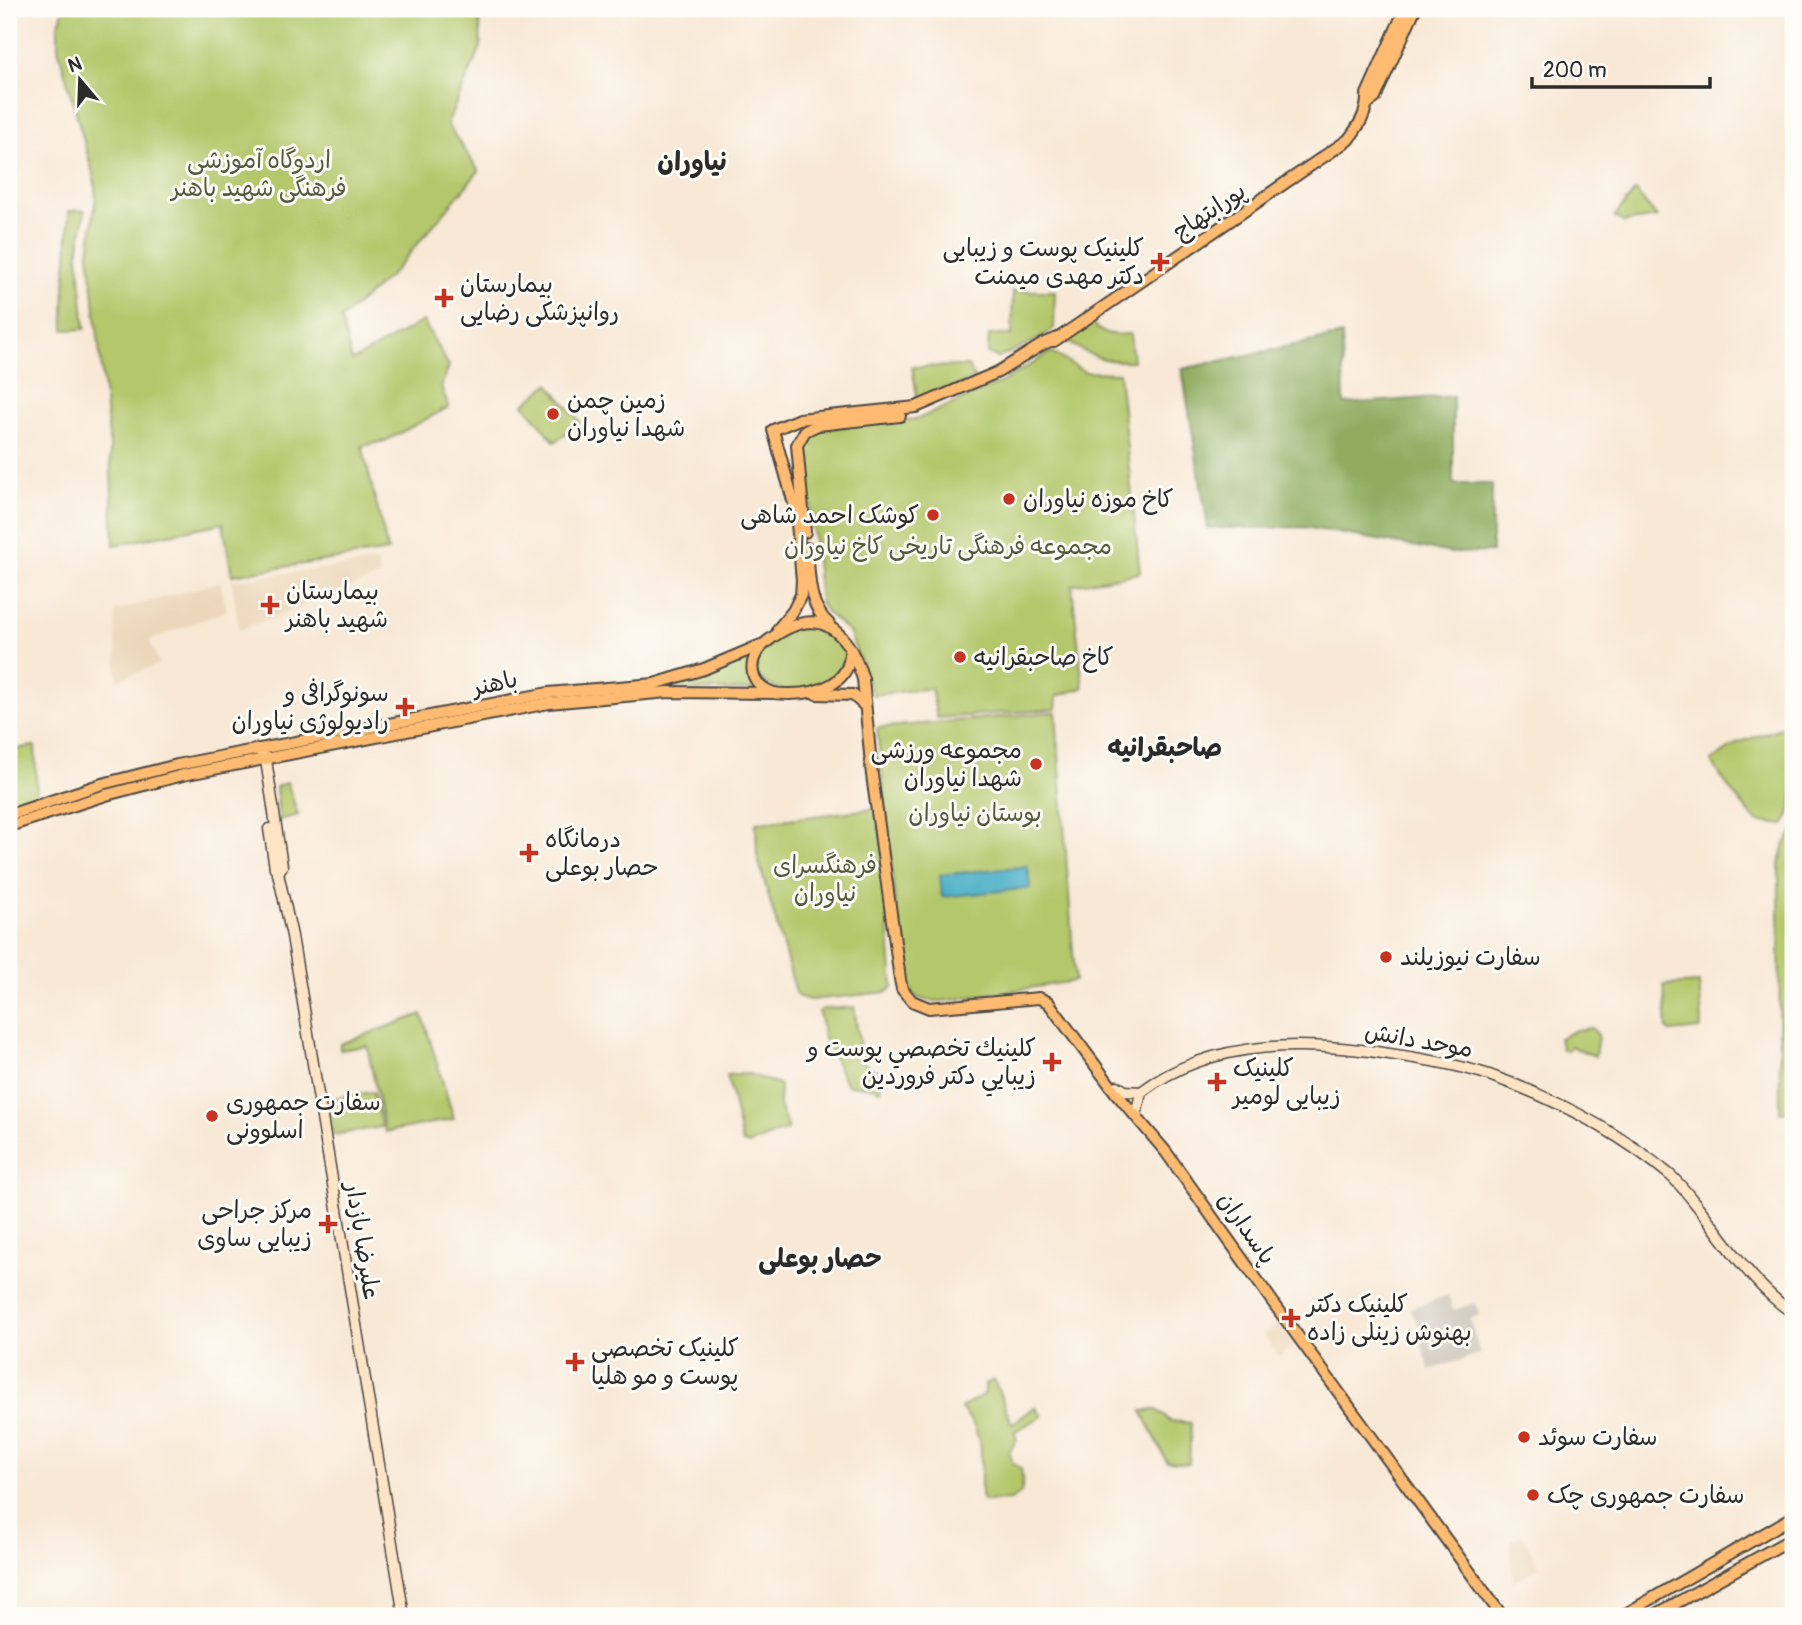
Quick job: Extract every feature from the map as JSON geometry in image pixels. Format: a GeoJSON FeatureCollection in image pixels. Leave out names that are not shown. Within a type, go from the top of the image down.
{"type":"FeatureCollection","features":[{"type":"Feature","properties":{"kind":"main road","name":"پورابتهاج"},"geometry":{"type":"LineString","coordinates":[[806,596],[797,445],[799,438],[810,427],[916,414],[983,382],[1043,344],[1058,338],[1342,145],[1354,132],[1367,104],[1367,94],[1405,9]]}},
{"type":"Feature","properties":{"kind":"main road","name":"پورابتهاج"},"geometry":{"type":"LineString","coordinates":[[1367,104],[1375,98],[1415,9]]}},
{"type":"Feature","properties":{"kind":"main road","name":"پورابتهاج"},"geometry":{"type":"LineString","coordinates":[[806,596],[802,581],[796,510],[773,430],[799,419],[916,407],[983,382]]}},
{"type":"Feature","properties":{"kind":"main road"},"geometry":{"type":"LineString","coordinates":[[806,596],[845,639],[863,679],[900,979],[906,990],[925,1002],[1046,993],[1117,1086],[1125,1091],[1140,1092],[1136,1116]]}},
{"type":"Feature","properties":{"kind":"main road","name":"باهنر"},"geometry":{"type":"LineString","coordinates":[[262,756],[548,694],[654,684],[704,670],[764,643],[806,596]]}},
{"type":"Feature","properties":{"kind":"main road"},"geometry":{"type":"LineString","coordinates":[[836,631],[819,623],[801,623],[784,629],[764,643],[754,655],[752,671],[758,681],[776,693],[853,695],[865,707]]}},
{"type":"Feature","properties":{"kind":"main road"},"geometry":{"type":"LineString","coordinates":[[810,694],[841,677],[848,667],[850,649]]}},
{"type":"Feature","properties":{"kind":"main road","name":"باهنر"},"geometry":{"type":"LineString","coordinates":[[9,815],[104,789],[177,765],[262,756],[549,703],[668,692],[776,693]]}},
{"type":"Feature","properties":{"kind":"main road","name":"علیرضا بازدار"},"geometry":{"type":"LineString","coordinates":[[262,756],[275,868],[292,936],[404,1616]]}},
{"type":"Feature","properties":{"kind":"main road","name":"باهنر"},"geometry":{"type":"LineString","coordinates":[[9,827],[104,789]]}},
{"type":"Feature","properties":{"kind":"main road","name":"پاسداران"},"geometry":{"type":"LineString","coordinates":[[900,979],[902,989],[912,1001],[929,1007],[1039,998],[1048,1002],[1116,1093],[1174,1162],[1502,1616]]}},
{"type":"Feature","properties":{"kind":"main road","name":"موحد دانش"},"geometry":{"type":"LineString","coordinates":[[1140,1092],[1163,1076],[1185,1067],[1257,1048],[1303,1045],[1399,1055],[1469,1069],[1559,1105],[1624,1141],[1671,1176],[1749,1271],[1774,1298],[1793,1313]]}},
{"type":"Feature","properties":{"kind":"main road"},"geometry":{"type":"LineString","coordinates":[[1622,1616],[1793,1517]]}},
{"type":"Feature","properties":{"kind":"main road"},"geometry":{"type":"LineString","coordinates":[[1653,1616],[1793,1538]]}},
{"type":"Feature","properties":{"kind":"main road"},"geometry":{"type":"LineString","coordinates":[[1699,1572],[1700,1581],[1707,1586]]}},
{"type":"Feature","properties":{"kind":"shaded area","name":"بیمارستان شهید باهنر"},"geometry":{"type":"Polygon","coordinates":[[[377,562],[380,576],[239,630],[232,580],[377,562]]]}},
{"type":"Feature","properties":{"kind":"shaded area"},"geometry":{"type":"Polygon","coordinates":[[[220,582],[227,611],[149,640],[159,664],[117,680],[115,611],[220,582]]]}},
{"type":"Feature","properties":{"kind":"shaded area"},"geometry":{"type":"Polygon","coordinates":[[[1448,1295],[1453,1310],[1475,1303],[1479,1315],[1470,1319],[1480,1354],[1430,1370],[1419,1337],[1423,1335],[1410,1308],[1448,1295]]]}},
{"type":"Feature","properties":{"kind":"shaded area"},"geometry":{"type":"Polygon","coordinates":[[[1279,1323],[1295,1345],[1279,1357],[1263,1335],[1279,1323]]]}},
{"type":"Feature","properties":{"kind":"shaded area"},"geometry":{"type":"Polygon","coordinates":[[[1522,1534],[1540,1567],[1513,1582],[1510,1541],[1522,1534]]]}},
{"type":"Feature","properties":{"kind":"green space","name":"اردوگاه آموزشی فرهنگی شهید باهنر"},"geometry":{"type":"Polygon","coordinates":[[[64,9],[479,9],[481,47],[447,124],[479,171],[393,273],[341,319],[352,361],[423,321],[449,366],[441,387],[449,407],[385,441],[362,446],[388,551],[232,575],[223,523],[114,545],[110,446],[89,253],[96,198],[94,177],[58,48],[58,26],[64,9]]]}},
{"type":"Feature","properties":{"kind":"green space"},"geometry":{"type":"Polygon","coordinates":[[[1635,191],[1657,217],[1624,222],[1614,217],[1635,191]]]}},
{"type":"Feature","properties":{"kind":"green space"},"geometry":{"type":"Polygon","coordinates":[[[85,210],[78,255],[85,329],[64,330],[69,211],[85,210]]]}},
{"type":"Feature","properties":{"kind":"green space"},"geometry":{"type":"Polygon","coordinates":[[[1013,291],[1055,291],[1054,328],[1041,338],[998,358],[988,353],[989,335],[1012,335],[1013,291]]]}},
{"type":"Feature","properties":{"kind":"green space"},"geometry":{"type":"Polygon","coordinates":[[[1091,322],[1108,334],[1130,334],[1133,361],[1114,361],[1098,357],[1066,340],[1091,322]]]}},
{"type":"Feature","properties":{"kind":"green space"},"geometry":{"type":"Polygon","coordinates":[[[1342,335],[1344,404],[1453,396],[1453,484],[1492,484],[1492,552],[1452,553],[1304,527],[1208,528],[1182,369],[1342,335]]]}},
{"type":"Feature","properties":{"kind":"green space","name":"مجموعه فرهنگی تاریخی کاخ نیاوران"},"geometry":{"type":"Polygon","coordinates":[[[1051,352],[1085,372],[1119,373],[1140,573],[1072,585],[1083,688],[1057,696],[1056,709],[937,718],[931,688],[873,695],[849,632],[825,611],[820,602],[805,447],[808,435],[813,430],[918,419],[1002,382],[1051,352]]]}},
{"type":"Feature","properties":{"kind":"green space"},"geometry":{"type":"Polygon","coordinates":[[[968,366],[975,378],[918,402],[912,367],[968,366]]]}},
{"type":"Feature","properties":{"kind":"green space","name":"زمین چمن شهدا نیاوران"},"geometry":{"type":"Polygon","coordinates":[[[549,384],[580,422],[555,442],[524,404],[549,384]]]}},
{"type":"Feature","properties":{"kind":"green space"},"geometry":{"type":"Polygon","coordinates":[[[816,626],[836,635],[847,653],[838,677],[806,689],[787,691],[767,684],[757,676],[757,656],[764,647],[794,628],[816,626]]]}},
{"type":"Feature","properties":{"kind":"green space"},"geometry":{"type":"Polygon","coordinates":[[[753,651],[750,659],[767,690],[638,690],[753,651]]]}},
{"type":"Feature","properties":{"kind":"green space","name":"بوستان نیاوران"},"geometry":{"type":"Polygon","coordinates":[[[1056,712],[1075,981],[944,1001],[918,998],[910,990],[903,976],[877,728],[1056,712]]]}},
{"type":"Feature","properties":{"kind":"green space"},"geometry":{"type":"Polygon","coordinates":[[[1783,727],[1793,778],[1792,803],[1784,825],[1756,821],[1711,761],[1738,743],[1783,727]]]}},
{"type":"Feature","properties":{"kind":"green space"},"geometry":{"type":"Polygon","coordinates":[[[35,746],[37,801],[9,810],[9,750],[35,746]]]}},
{"type":"Feature","properties":{"kind":"green space"},"geometry":{"type":"Polygon","coordinates":[[[287,782],[298,815],[279,820],[276,787],[287,782]]]}},
{"type":"Feature","properties":{"kind":"green space","name":"فرهنگسرای نیاوران"},"geometry":{"type":"Polygon","coordinates":[[[879,808],[893,987],[887,992],[810,1000],[797,996],[757,855],[756,823],[879,808]]]}},
{"type":"Feature","properties":{"kind":"green space"},"geometry":{"type":"Polygon","coordinates":[[[1793,832],[1793,1111],[1780,1112],[1779,866],[1785,844],[1793,832]]]}},
{"type":"Feature","properties":{"kind":"green space"},"geometry":{"type":"Polygon","coordinates":[[[1699,983],[1702,1021],[1700,1029],[1670,1032],[1667,1029],[1664,985],[1699,983]]]}},
{"type":"Feature","properties":{"kind":"green space"},"geometry":{"type":"Polygon","coordinates":[[[854,1007],[862,1061],[881,1075],[880,1090],[847,1085],[824,1038],[819,1012],[823,1009],[854,1007]]]}},
{"type":"Feature","properties":{"kind":"green space"},"geometry":{"type":"Polygon","coordinates":[[[422,1014],[454,1119],[385,1132],[367,1046],[340,1050],[340,1044],[422,1014]]]}},
{"type":"Feature","properties":{"kind":"green space"},"geometry":{"type":"Polygon","coordinates":[[[1592,1028],[1598,1035],[1595,1056],[1570,1046],[1567,1051],[1562,1050],[1559,1038],[1576,1030],[1592,1028]]]}},
{"type":"Feature","properties":{"kind":"green space"},"geometry":{"type":"Polygon","coordinates":[[[749,1074],[780,1085],[779,1105],[788,1129],[748,1145],[742,1142],[727,1075],[749,1074]]]}},
{"type":"Feature","properties":{"kind":"green space"},"geometry":{"type":"Polygon","coordinates":[[[373,1092],[382,1127],[332,1135],[328,1099],[373,1092]]]}},
{"type":"Feature","properties":{"kind":"green space"},"geometry":{"type":"Polygon","coordinates":[[[994,1380],[1012,1424],[1035,1407],[1042,1416],[1014,1432],[1017,1439],[1009,1453],[1013,1463],[1021,1469],[1021,1493],[1011,1500],[984,1501],[981,1496],[981,1447],[974,1425],[961,1408],[985,1394],[985,1384],[994,1380]]]}},
{"type":"Feature","properties":{"kind":"green space"},"geometry":{"type":"Polygon","coordinates":[[[1157,1410],[1170,1421],[1191,1423],[1189,1464],[1167,1462],[1142,1411],[1157,1410]]]}},
{"type":"Feature","properties":{"kind":"water"},"geometry":{"type":"Polygon","coordinates":[[[1028,866],[1030,888],[942,897],[940,875],[1028,866]]]}},
{"type":"Feature","properties":{"kind":"place","name":"کلینیک پوست و زیبایی دکتر مهدی میمنت"},"geometry":{"type":"Point","coordinates":[1160,262]}},
{"type":"Feature","properties":{"kind":"place","name":"بیمارستان روانپزشکی رضایی"},"geometry":{"type":"Point","coordinates":[444,298]}},
{"type":"Feature","properties":{"kind":"place","name":"زمین چمن شهدا نیاوران"},"geometry":{"type":"Point","coordinates":[553,414]}},
{"type":"Feature","properties":{"kind":"place","name":"کاخ موزه نیاوران"},"geometry":{"type":"Point","coordinates":[1009,499]}},
{"type":"Feature","properties":{"kind":"place","name":"کوشک احمد شاهی"},"geometry":{"type":"Point","coordinates":[933,515]}},
{"type":"Feature","properties":{"kind":"place","name":"بیمارستان شهید باهنر"},"geometry":{"type":"Point","coordinates":[270,605]}},
{"type":"Feature","properties":{"kind":"place","name":"کاخ صاحبقرانیه"},"geometry":{"type":"Point","coordinates":[960,657]}},
{"type":"Feature","properties":{"kind":"place","name":"سونوگرافی و رادیولوژی نیاوران"},"geometry":{"type":"Point","coordinates":[405,707]}},
{"type":"Feature","properties":{"kind":"place","name":"مجموعه ورزشی شهدا نیاوران"},"geometry":{"type":"Point","coordinates":[1036,764]}},
{"type":"Feature","properties":{"kind":"place","name":"درمانگاه حصار بوعلی"},"geometry":{"type":"Point","coordinates":[529,853]}},
{"type":"Feature","properties":{"kind":"place","name":"سفارت نیوزیلند"},"geometry":{"type":"Point","coordinates":[1386,957]}},
{"type":"Feature","properties":{"kind":"place","name":"كلينيك تخصصي پوست و زيبايي دكتر فروردين"},"geometry":{"type":"Point","coordinates":[1052,1062]}},
{"type":"Feature","properties":{"kind":"place","name":"کلینیک زیبایی لومیر"},"geometry":{"type":"Point","coordinates":[1217,1082]}},
{"type":"Feature","properties":{"kind":"place","name":"سفارت جمهوری اسلوونی"},"geometry":{"type":"Point","coordinates":[212,1116]}},
{"type":"Feature","properties":{"kind":"place","name":"مرکز جراحی زیبایی ساوی"},"geometry":{"type":"Point","coordinates":[328,1224]}},
{"type":"Feature","properties":{"kind":"place","name":"کلینیک دکتر بهنوش زینلی زاده"},"geometry":{"type":"Point","coordinates":[1291,1318]}},
{"type":"Feature","properties":{"kind":"place","name":"کلینیک تخصصی پوست و مو هلیا"},"geometry":{"type":"Point","coordinates":[575,1362]}},
{"type":"Feature","properties":{"kind":"place","name":"سفارت سوئد"},"geometry":{"type":"Point","coordinates":[1524,1437]}},
{"type":"Feature","properties":{"kind":"place","name":"سفارت جمهوری چک"},"geometry":{"type":"Point","coordinates":[1533,1495]}},
{"type":"Feature","properties":{"kind":"district","name":"نیاوران"},"geometry":{"type":"Point","coordinates":[692,161]}},
{"type":"Feature","properties":{"kind":"district","name":"صاحبقرانیه"},"geometry":{"type":"Point","coordinates":[1165,747]}},
{"type":"Feature","properties":{"kind":"district","name":"حصار بوعلی"},"geometry":{"type":"Point","coordinates":[820,1258]}}]}
